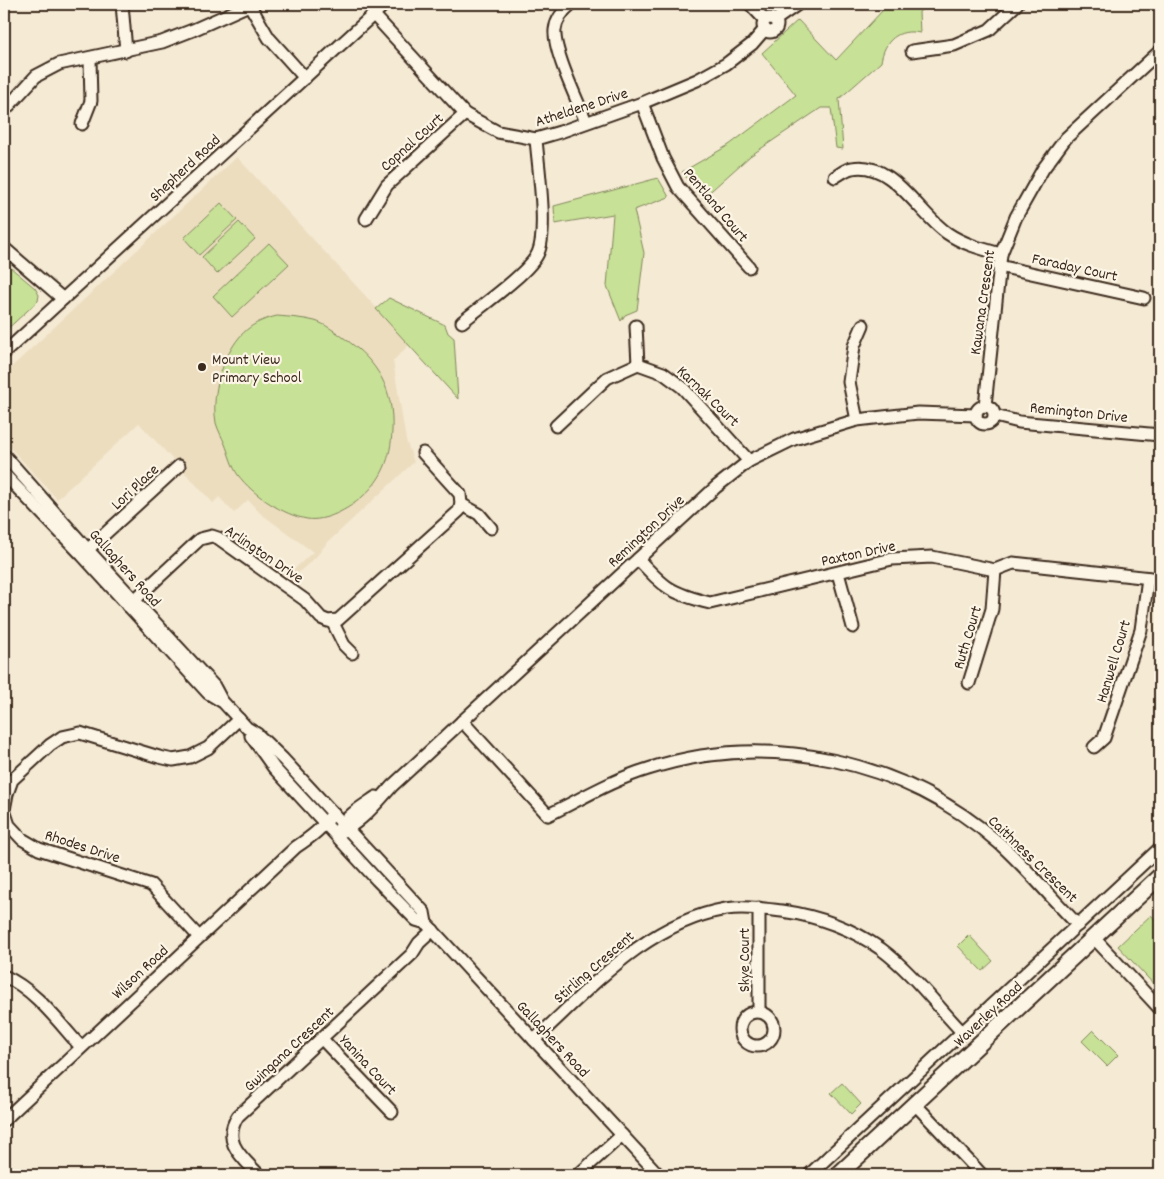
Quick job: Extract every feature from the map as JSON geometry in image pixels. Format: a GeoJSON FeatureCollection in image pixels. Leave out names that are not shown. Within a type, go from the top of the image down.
{"type":"FeatureCollection","features":[{"type":"Feature","properties":{"kind":"main road","name":"Waverley Road"},"geometry":{"type":"LineString","coordinates":[[838,1175],[1160,876]]}},
{"type":"Feature","properties":{"kind":"street"},"geometry":{"type":"LineString","coordinates":[[122,4],[126,51]]}},
{"type":"Feature","properties":{"kind":"street"},"geometry":{"type":"LineString","coordinates":[[4,111],[36,76],[59,64],[126,51],[170,39],[249,4],[269,38],[304,78]]}},
{"type":"Feature","properties":{"kind":"street","name":"Shepherd Road"},"geometry":{"type":"LineString","coordinates":[[4,353],[385,4]]}},
{"type":"Feature","properties":{"kind":"street"},"geometry":{"type":"LineString","coordinates":[[571,4],[563,11],[555,29],[558,50],[586,122]]}},
{"type":"Feature","properties":{"kind":"street"},"geometry":{"type":"LineString","coordinates":[[750,4],[768,24]]}},
{"type":"Feature","properties":{"kind":"street","name":"Atheldene Drive"},"geometry":{"type":"LineString","coordinates":[[373,14],[465,114],[498,132],[536,139],[642,103],[697,80],[726,64],[752,44],[768,24],[798,4]]}},
{"type":"Feature","properties":{"kind":"street"},"geometry":{"type":"LineString","coordinates":[[912,51],[954,45],[989,30],[1017,4]]}},
{"type":"Feature","properties":{"kind":"street","name":"Kawana Crescent"},"geometry":{"type":"LineString","coordinates":[[984,406],[1000,260],[1016,217],[1042,169],[1066,138],[1160,51]]}},
{"type":"Feature","properties":{"kind":"street"},"geometry":{"type":"LineString","coordinates":[[82,124],[91,101],[90,59]]}},
{"type":"Feature","properties":{"kind":"street","name":"Pentland Court"},"geometry":{"type":"LineString","coordinates":[[642,103],[663,158],[678,188],[749,267]]}},
{"type":"Feature","properties":{"kind":"street","name":"Copnal Court"},"geometry":{"type":"LineString","coordinates":[[366,219],[387,185],[465,114]]}},
{"type":"Feature","properties":{"kind":"street"},"geometry":{"type":"LineString","coordinates":[[462,322],[529,266],[538,253],[542,237],[542,218],[536,139]]}},
{"type":"Feature","properties":{"kind":"street","name":"Faraday Court"},"geometry":{"type":"LineString","coordinates":[[835,177],[850,168],[876,171],[897,184],[946,232],[1000,260],[1144,298]]}},
{"type":"Feature","properties":{"kind":"street"},"geometry":{"type":"LineString","coordinates":[[4,248],[63,299]]}},
{"type":"Feature","properties":{"kind":"street"},"geometry":{"type":"LineString","coordinates":[[857,420],[849,382],[854,346],[863,325]]}},
{"type":"Feature","properties":{"kind":"street"},"geometry":{"type":"LineString","coordinates":[[556,426],[607,378],[638,364],[636,326]]}},
{"type":"Feature","properties":{"kind":"street","name":"Karnak Court"},"geometry":{"type":"LineString","coordinates":[[638,364],[663,374],[682,387],[749,461]]}},
{"type":"Feature","properties":{"kind":"street"},"geometry":{"type":"LineString","coordinates":[[984,406],[993,410],[995,416],[992,422],[984,424],[978,421],[976,415],[978,409],[984,406]]}},
{"type":"Feature","properties":{"kind":"street","name":"Remington Drive"},"geometry":{"type":"LineString","coordinates":[[345,826],[365,816],[392,786],[462,721],[716,487],[749,461],[794,439],[857,420],[918,413],[976,415]]}},
{"type":"Feature","properties":{"kind":"street","name":"Remington Drive"},"geometry":{"type":"LineString","coordinates":[[995,416],[1019,422],[1160,436]]}},
{"type":"Feature","properties":{"kind":"street"},"geometry":{"type":"LineString","coordinates":[[352,653],[344,645],[332,620],[338,620],[458,511],[461,504],[460,494],[423,453]]}},
{"type":"Feature","properties":{"kind":"street","name":"Gallaghers Road"},"geometry":{"type":"LineString","coordinates":[[4,455],[85,553],[131,603],[214,686],[223,702],[273,757],[323,822],[416,920],[433,929]]}},
{"type":"Feature","properties":{"kind":"street","name":"Lori Place"},"geometry":{"type":"LineString","coordinates":[[85,553],[179,466]]}},
{"type":"Feature","properties":{"kind":"street","name":"Gallaghers Road"},"geometry":{"type":"LineString","coordinates":[[4,474],[85,553]]}},
{"type":"Feature","properties":{"kind":"street"},"geometry":{"type":"LineString","coordinates":[[461,504],[479,514],[491,528]]}},
{"type":"Feature","properties":{"kind":"street","name":"Arlington Drive"},"geometry":{"type":"LineString","coordinates":[[131,603],[200,540],[212,536],[218,538],[305,600],[321,618],[332,620]]}},
{"type":"Feature","properties":{"kind":"street","name":"Paxton Drive"},"geometry":{"type":"LineString","coordinates":[[638,559],[661,584],[671,591],[685,597],[710,603],[892,559],[932,557],[995,570],[1013,564],[1154,579]]}},
{"type":"Feature","properties":{"kind":"street","name":"Ruth Court"},"geometry":{"type":"LineString","coordinates":[[969,683],[992,609],[995,570]]}},
{"type":"Feature","properties":{"kind":"street"},"geometry":{"type":"LineString","coordinates":[[838,573],[853,627]]}},
{"type":"Feature","properties":{"kind":"street","name":"Hanwell Court"},"geometry":{"type":"LineString","coordinates":[[1094,748],[1104,738],[1141,630],[1154,579]]}},
{"type":"Feature","properties":{"kind":"street","name":"Caithness Crescent"},"geometry":{"type":"LineString","coordinates":[[462,721],[548,815],[584,795],[632,774],[670,762],[710,755],[743,752],[790,753],[829,759],[869,769],[924,792],[965,816],[1000,843],[1078,925]]}},
{"type":"Feature","properties":{"kind":"street","name":"Rhodes Drive"},"geometry":{"type":"LineString","coordinates":[[199,937],[151,885],[39,849],[22,839],[10,824],[4,810],[7,794],[12,780],[50,745],[62,737],[80,733],[173,760],[190,758],[249,730]]}},
{"type":"Feature","properties":{"kind":"street","name":"Gallaghers Road"},"geometry":{"type":"LineString","coordinates":[[273,757],[333,813],[424,912],[433,929],[659,1175]]}},
{"type":"Feature","properties":{"kind":"street","name":"Remington Drive"},"geometry":{"type":"LineString","coordinates":[[345,826],[358,810],[392,786]]}},
{"type":"Feature","properties":{"kind":"street"},"geometry":{"type":"LineString","coordinates":[[323,822],[333,813]]}},
{"type":"Feature","properties":{"kind":"street"},"geometry":{"type":"LineString","coordinates":[[357,840],[357,830],[365,816]]}},
{"type":"Feature","properties":{"kind":"street","name":"Wilson Road"},"geometry":{"type":"LineString","coordinates":[[4,1120],[296,847],[311,829],[323,822]]}},
{"type":"Feature","properties":{"kind":"street"},"geometry":{"type":"LineString","coordinates":[[336,835],[345,826]]}},
{"type":"Feature","properties":{"kind":"street"},"geometry":{"type":"LineString","coordinates":[[810,1174],[1160,848]]}},
{"type":"Feature","properties":{"kind":"street","name":"Skye Court"},"geometry":{"type":"LineString","coordinates":[[759,908],[759,1012]]}},
{"type":"Feature","properties":{"kind":"street","name":"Stirling Crescent"},"geometry":{"type":"LineString","coordinates":[[534,1040],[625,956],[650,939],[679,924],[726,909],[759,908],[790,912],[828,921],[858,935],[881,949],[904,968],[963,1033]]}},
{"type":"Feature","properties":{"kind":"street","name":"Gwingana Crescent"},"geometry":{"type":"LineString","coordinates":[[259,1175],[238,1154],[233,1143],[230,1134],[238,1116],[412,954],[419,943],[433,929]]}},
{"type":"Feature","properties":{"kind":"street"},"geometry":{"type":"LineString","coordinates":[[1094,938],[1160,1009]]}},
{"type":"Feature","properties":{"kind":"street"},"geometry":{"type":"LineString","coordinates":[[4,976],[16,981],[28,990],[81,1047]]}},
{"type":"Feature","properties":{"kind":"street"},"geometry":{"type":"LineString","coordinates":[[1024,976],[1037,991]]}},
{"type":"Feature","properties":{"kind":"street","name":"Yanina Court"},"geometry":{"type":"LineString","coordinates":[[322,1039],[392,1112]]}},
{"type":"Feature","properties":{"kind":"street"},"geometry":{"type":"LineString","coordinates":[[915,1104],[982,1175]]}},
{"type":"Feature","properties":{"kind":"street"},"geometry":{"type":"LineString","coordinates":[[578,1175],[622,1135]]}},
{"type":"Feature","properties":{"kind":"shaded area","name":"Mount View Primary School"},"geometry":{"type":"Polygon","coordinates":[[[237,157],[410,344],[393,361],[406,440],[414,462],[327,543],[315,558],[298,573],[298,581],[289,574],[313,552],[260,513],[248,500],[234,513],[219,497],[213,503],[139,423],[57,499],[4,441],[4,374],[237,157]]]}},
{"type":"Feature","properties":{"kind":"green space"},"geometry":{"type":"Polygon","coordinates":[[[887,4],[928,4],[919,12],[920,33],[905,32],[893,38],[885,48],[881,62],[839,99],[843,149],[836,148],[831,108],[821,108],[750,156],[703,198],[682,172],[729,145],[796,95],[762,53],[798,20],[836,60],[887,4]]]}},
{"type":"Feature","properties":{"kind":"green space"},"geometry":{"type":"Polygon","coordinates":[[[658,178],[669,197],[634,210],[644,253],[637,310],[625,315],[621,321],[607,286],[613,214],[555,224],[554,206],[658,178]]]}},
{"type":"Feature","properties":{"kind":"green space"},"geometry":{"type":"Polygon","coordinates":[[[221,203],[237,220],[199,255],[184,238],[221,203]]]}},
{"type":"Feature","properties":{"kind":"green space"},"geometry":{"type":"Polygon","coordinates":[[[239,222],[255,239],[217,274],[202,257],[239,222]]]}},
{"type":"Feature","properties":{"kind":"green space"},"geometry":{"type":"Polygon","coordinates":[[[269,243],[289,264],[232,317],[213,296],[269,243]]]}},
{"type":"Feature","properties":{"kind":"green space"},"geometry":{"type":"Polygon","coordinates":[[[4,262],[35,288],[39,295],[38,301],[4,332],[4,262]]]}},
{"type":"Feature","properties":{"kind":"green space"},"geometry":{"type":"Polygon","coordinates":[[[389,298],[445,325],[448,333],[454,338],[458,399],[376,309],[389,298]]]}},
{"type":"Feature","properties":{"kind":"green space"},"geometry":{"type":"Polygon","coordinates":[[[277,316],[315,321],[326,326],[356,347],[375,367],[382,378],[390,402],[392,431],[390,450],[380,475],[357,502],[336,514],[321,519],[307,519],[288,513],[269,503],[252,490],[236,472],[216,423],[215,406],[219,380],[224,364],[236,341],[253,325],[277,316]]]}},
{"type":"Feature","properties":{"kind":"green space"},"geometry":{"type":"Polygon","coordinates":[[[1151,915],[1160,925],[1160,991],[1118,946],[1151,915]]]}},
{"type":"Feature","properties":{"kind":"green space"},"geometry":{"type":"Polygon","coordinates":[[[969,935],[993,961],[982,971],[958,946],[969,935]]]}},
{"type":"Feature","properties":{"kind":"green space"},"geometry":{"type":"Polygon","coordinates":[[[1093,1030],[1118,1055],[1107,1066],[1082,1041],[1093,1030]]]}},
{"type":"Feature","properties":{"kind":"green space"},"geometry":{"type":"Polygon","coordinates":[[[842,1083],[861,1104],[851,1114],[831,1093],[842,1083]]]}},
{"type":"Feature","properties":{"kind":"place","name":"Mount View Primary School"},"geometry":{"type":"Point","coordinates":[202,367]}}]}
